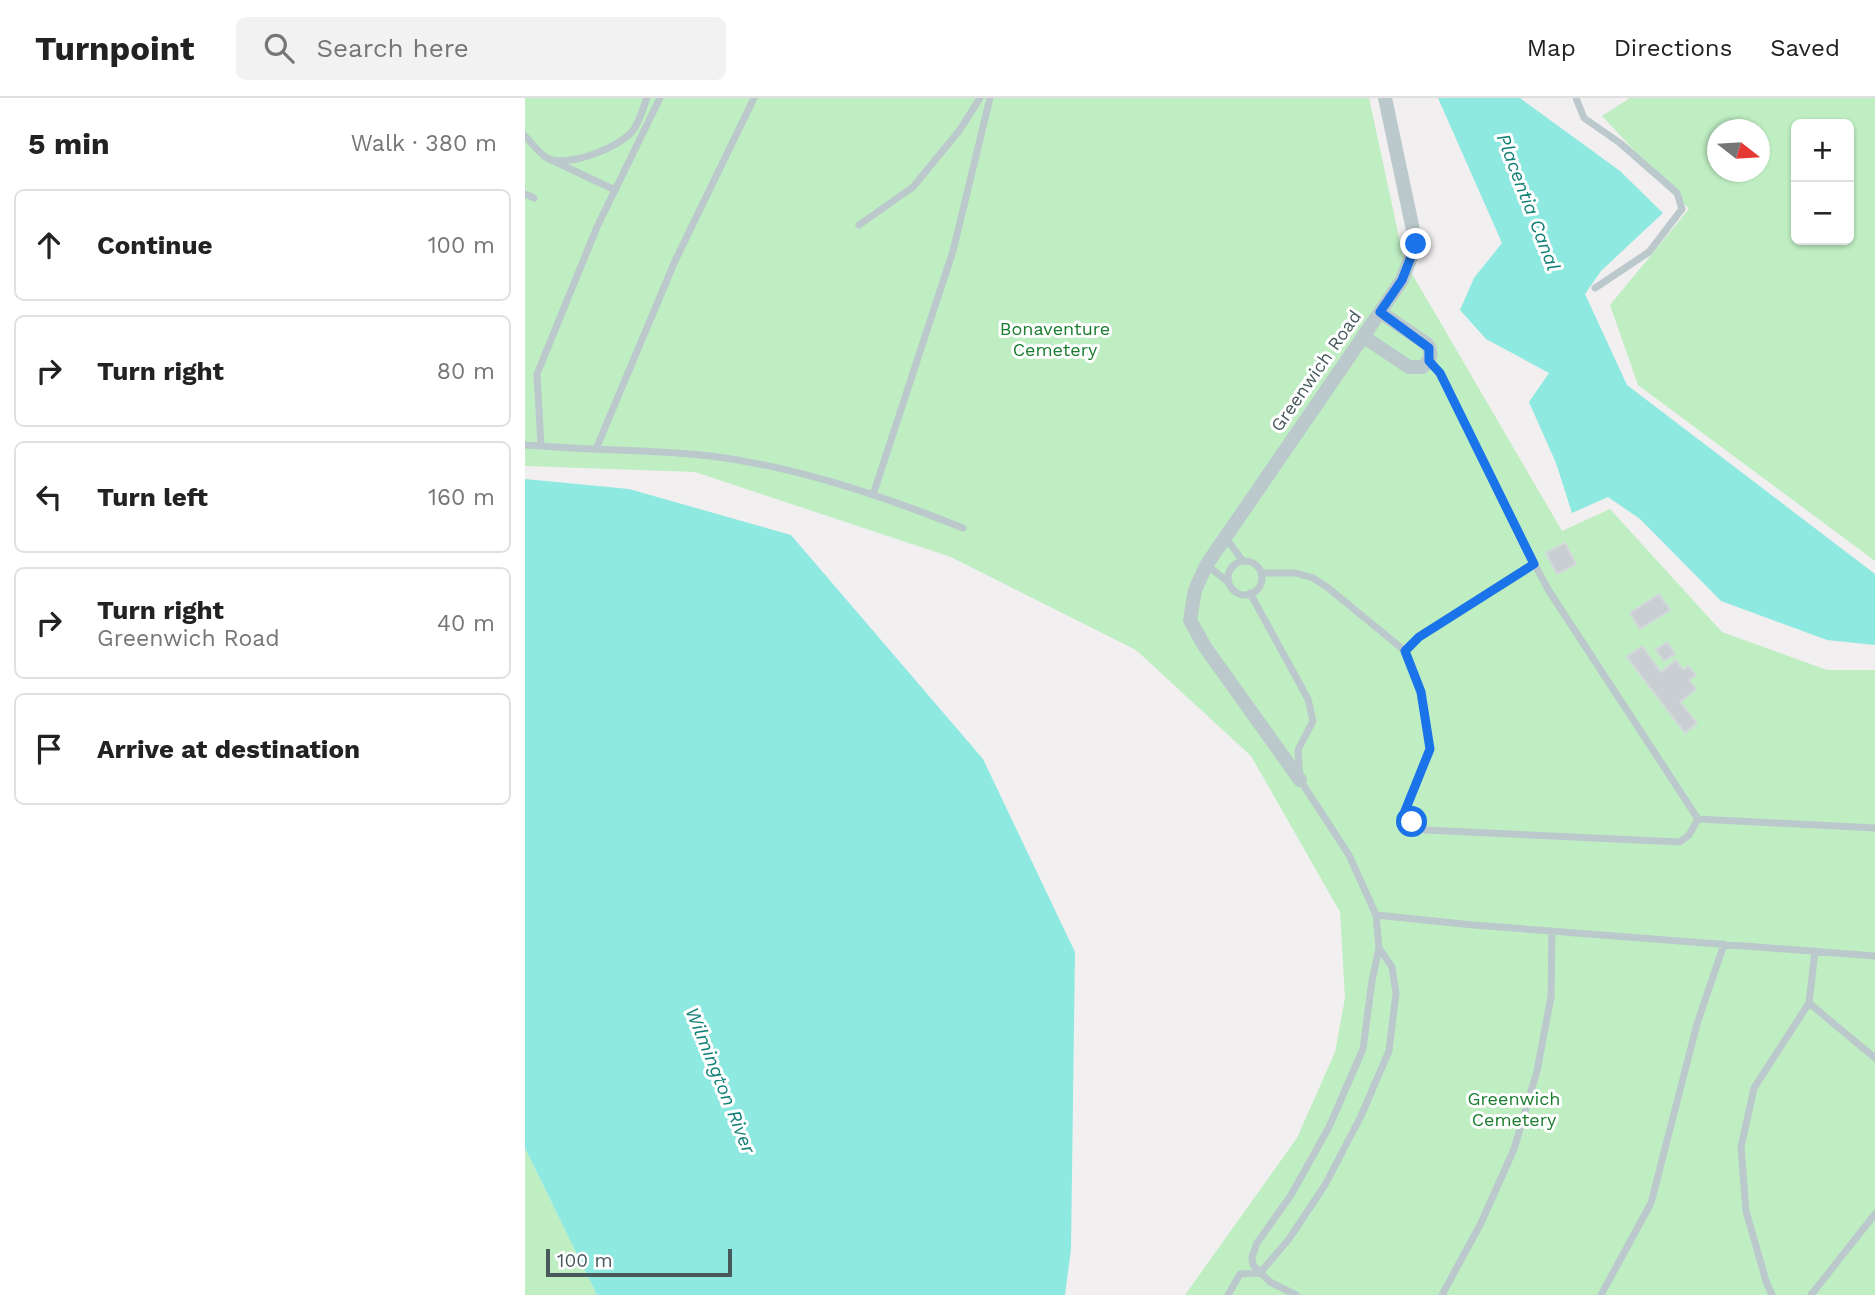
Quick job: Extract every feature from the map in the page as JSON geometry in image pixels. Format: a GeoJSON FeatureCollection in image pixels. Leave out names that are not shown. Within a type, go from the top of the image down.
{"type":"FeatureCollection","features":[{"type":"Feature","properties":{"kind":"street","name":"Greenwich Road"},"geometry":{"type":"LineString","coordinates":[[1300,780],[1205,647],[1190,620],[1195,590],[1207,564],[1402,280],[1416,244],[1385,98]]}},
{"type":"Feature","properties":{"kind":"street"},"geometry":{"type":"LineString","coordinates":[[1364,337],[1409,367],[1422,368],[1429,361],[1431,352],[1427,344],[1380,312]]}},
{"type":"Feature","properties":{"kind":"lane"},"geometry":{"type":"LineString","coordinates":[[547,158],[558,161],[596,155],[613,146],[633,130],[647,98]]}},
{"type":"Feature","properties":{"kind":"lane"},"geometry":{"type":"LineString","coordinates":[[541,446],[537,374],[597,227],[660,98]]}},
{"type":"Feature","properties":{"kind":"lane"},"geometry":{"type":"LineString","coordinates":[[596,449],[675,261],[754,98]]}},
{"type":"Feature","properties":{"kind":"lane"},"geometry":{"type":"LineString","coordinates":[[859,225],[913,187],[959,131],[980,98]]}},
{"type":"Feature","properties":{"kind":"lane"},"geometry":{"type":"LineString","coordinates":[[873,495],[953,251],[990,98]]}},
{"type":"Feature","properties":{"kind":"lane"},"geometry":{"type":"LineString","coordinates":[[1576,98],[1584,118],[1620,143],[1677,193],[1682,209],[1649,253],[1595,288]]}},
{"type":"Feature","properties":{"kind":"lane"},"geometry":{"type":"LineString","coordinates":[[525,136],[547,158],[615,190]]}},
{"type":"Feature","properties":{"kind":"lane"},"geometry":{"type":"LineString","coordinates":[[525,194],[534,198]]}},
{"type":"Feature","properties":{"kind":"lane"},"geometry":{"type":"LineString","coordinates":[[1429,361],[1440,373],[1549,591],[1698,819]]}},
{"type":"Feature","properties":{"kind":"lane"},"geometry":{"type":"LineString","coordinates":[[525,445],[711,456],[811,477],[907,506],[963,528]]}},
{"type":"Feature","properties":{"kind":"lane"},"geometry":{"type":"LineString","coordinates":[[1207,564],[1239,593],[1250,593],[1260,584],[1261,573],[1254,564],[1243,561],[1225,537]]}},
{"type":"Feature","properties":{"kind":"lane"},"geometry":{"type":"LineString","coordinates":[[1229,583],[1231,569],[1243,561]]}},
{"type":"Feature","properties":{"kind":"lane"},"geometry":{"type":"LineString","coordinates":[[1405,651],[1419,637],[1534,564]]}},
{"type":"Feature","properties":{"kind":"lane"},"geometry":{"type":"LineString","coordinates":[[1261,573],[1296,573],[1313,578],[1405,651],[1421,692],[1430,749],[1405,811],[1412,822],[1425,830],[1681,842],[1689,835],[1698,819]]}},
{"type":"Feature","properties":{"kind":"lane"},"geometry":{"type":"LineString","coordinates":[[1250,593],[1308,699],[1313,720],[1298,750],[1300,780],[1349,855],[1376,915],[1379,948],[1363,1049],[1329,1127],[1291,1195],[1257,1243],[1251,1262],[1270,1282],[1296,1295]]}},
{"type":"Feature","properties":{"kind":"lane"},"geometry":{"type":"LineString","coordinates":[[1698,819],[1875,828]]}},
{"type":"Feature","properties":{"kind":"lane"},"geometry":{"type":"LineString","coordinates":[[1376,915],[1875,956]]}},
{"type":"Feature","properties":{"kind":"lane"},"geometry":{"type":"LineString","coordinates":[[1443,1294],[1481,1223],[1514,1149],[1537,1071],[1551,997],[1552,931]]}},
{"type":"Feature","properties":{"kind":"lane"},"geometry":{"type":"LineString","coordinates":[[1601,1295],[1651,1203],[1697,1024],[1724,944]]}},
{"type":"Feature","properties":{"kind":"lane"},"geometry":{"type":"LineString","coordinates":[[1228,1295],[1240,1274],[1260,1273],[1289,1239],[1325,1185],[1361,1116],[1389,1051],[1396,993],[1392,967],[1379,948]]}},
{"type":"Feature","properties":{"kind":"lane"},"geometry":{"type":"LineString","coordinates":[[1772,1295],[1746,1211],[1741,1147],[1754,1088],[1808,1003],[1815,951]]}},
{"type":"Feature","properties":{"kind":"lane"},"geometry":{"type":"LineString","coordinates":[[1808,1003],[1875,1058]]}},
{"type":"Feature","properties":{"kind":"lane"},"geometry":{"type":"LineString","coordinates":[[1811,1295],[1875,1214]]}},
{"type":"Feature","properties":{"kind":"green space"},"geometry":{"type":"Polygon","coordinates":[[[525,98],[1369,98],[1404,260],[1562,531],[1610,509],[1722,632],[1827,670],[1875,670],[1875,1295],[1185,1295],[1297,1138],[1335,1052],[1345,998],[1340,912],[1251,756],[1136,650],[951,557],[695,472],[525,466],[525,98]]]}},
{"type":"Feature","properties":{"kind":"green space"},"geometry":{"type":"Polygon","coordinates":[[[1630,98],[1875,98],[1875,561],[1638,385],[1610,305],[1689,209],[1602,116],[1630,98]]]}},
{"type":"Feature","properties":{"kind":"green space"},"geometry":{"type":"Polygon","coordinates":[[[525,1148],[597,1295],[525,1295],[525,1148]]]}},
{"type":"Feature","properties":{"kind":"water","name":"Placentia Canal"},"geometry":{"type":"Polygon","coordinates":[[[1438,98],[1520,98],[1620,171],[1663,213],[1601,271],[1585,294],[1627,385],[1875,574],[1875,645],[1827,640],[1721,601],[1640,519],[1608,497],[1572,513],[1556,463],[1529,402],[1549,373],[1486,339],[1460,310],[1474,278],[1502,243],[1438,98]]]}},
{"type":"Feature","properties":{"kind":"water","name":"Wilmington River"},"geometry":{"type":"Polygon","coordinates":[[[525,479],[629,489],[791,535],[983,759],[1075,952],[1071,1249],[1065,1295],[597,1295],[525,1148],[525,479]]]}},
{"type":"Feature","properties":{"kind":"building"},"geometry":{"type":"Polygon","coordinates":[[[1565,543],[1576,564],[1557,574],[1546,553],[1565,543]]]}},
{"type":"Feature","properties":{"kind":"building"},"geometry":{"type":"Polygon","coordinates":[[[1659,594],[1670,610],[1640,629],[1630,613],[1659,594]]]}},
{"type":"Feature","properties":{"kind":"building"},"geometry":{"type":"Polygon","coordinates":[[[1667,642],[1675,654],[1664,661],[1656,650],[1667,642]]]}},
{"type":"Feature","properties":{"kind":"building"},"geometry":{"type":"Polygon","coordinates":[[[1642,646],[1661,672],[1676,660],[1683,670],[1688,666],[1696,675],[1689,680],[1696,689],[1680,702],[1697,723],[1685,733],[1627,657],[1642,646]]]}},
{"type":"Feature","properties":{"kind":"route"},"geometry":{"type":"LineString","coordinates":[[1412,822],[1405,811],[1430,749],[1421,692],[1405,651],[1419,637],[1534,564],[1440,373],[1429,361],[1431,352],[1427,344],[1380,312],[1402,280],[1416,244]]}},
{"type":"Feature","properties":{"kind":"park label","name":"Bonaventure Cemetery"},"geometry":{"type":"Point","coordinates":[1055,339]}},
{"type":"Feature","properties":{"kind":"park label","name":"Greenwich Cemetery"},"geometry":{"type":"Point","coordinates":[1514,1109]}}]}
